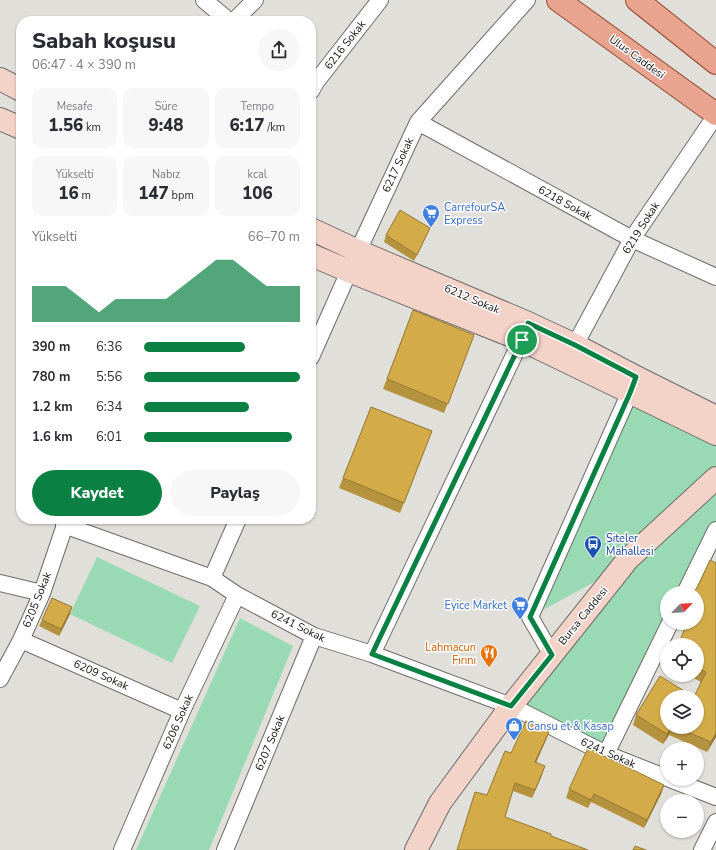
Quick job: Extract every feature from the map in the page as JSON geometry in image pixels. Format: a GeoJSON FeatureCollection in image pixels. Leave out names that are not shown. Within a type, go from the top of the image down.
{"type":"FeatureCollection","features":[{"type":"Feature","properties":{"kind":"main road","name":"Ulus Caddesi"},"geometry":{"type":"LineString","coordinates":[[558,0],[716,115]]}},
{"type":"Feature","properties":{"kind":"main road"},"geometry":{"type":"LineString","coordinates":[[637,0],[716,63]]}},
{"type":"Feature","properties":{"kind":"street"},"geometry":{"type":"LineString","coordinates":[[204,0],[223,16]]}},
{"type":"Feature","properties":{"kind":"street"},"geometry":{"type":"LineString","coordinates":[[239,16],[255,0]]}},
{"type":"Feature","properties":{"kind":"street","name":"6216 Sokak"},"geometry":{"type":"LineString","coordinates":[[316,82],[380,0]]}},
{"type":"Feature","properties":{"kind":"street","name":"6217 Sokak"},"geometry":{"type":"LineString","coordinates":[[316,346],[418,122],[527,0]]}},
{"type":"Feature","properties":{"kind":"street"},"geometry":{"type":"LineString","coordinates":[[0,79],[16,87]]}},
{"type":"Feature","properties":{"kind":"street","name":"6219 Sokak"},"geometry":{"type":"LineString","coordinates":[[575,345],[632,239],[716,115]]}},
{"type":"Feature","properties":{"kind":"street"},"geometry":{"type":"LineString","coordinates":[[0,119],[16,126]]}},
{"type":"Feature","properties":{"kind":"street","name":"6218 Sokak"},"geometry":{"type":"LineString","coordinates":[[418,122],[632,239],[716,277]]}},
{"type":"Feature","properties":{"kind":"street","name":"6212 Sokak"},"geometry":{"type":"LineString","coordinates":[[316,231],[525,331],[633,385],[716,434]]}},
{"type":"Feature","properties":{"kind":"street","name":"6212 Sokak"},"geometry":{"type":"LineString","coordinates":[[316,257],[350,271],[525,331],[575,345],[633,385],[716,417]]}},
{"type":"Feature","properties":{"kind":"street"},"geometry":{"type":"LineString","coordinates":[[372,654],[525,331]]}},
{"type":"Feature","properties":{"kind":"street"},"geometry":{"type":"LineString","coordinates":[[552,655],[530,617],[633,385]]}},
{"type":"Feature","properties":{"kind":"street","name":"Bursa Caddesi"},"geometry":{"type":"LineString","coordinates":[[416,850],[440,804],[511,706],[627,560],[716,478]]}},
{"type":"Feature","properties":{"kind":"street","name":"6205 Sokak"},"geometry":{"type":"LineString","coordinates":[[0,679],[21,640],[42,593],[65,524]]}},
{"type":"Feature","properties":{"kind":"street","name":"6241 Sokak"},"geometry":{"type":"LineString","coordinates":[[71,524],[212,578],[237,595],[314,636],[372,654],[511,706],[606,754],[660,775]]}},
{"type":"Feature","properties":{"kind":"street"},"geometry":{"type":"LineString","coordinates":[[212,578],[236,524]]}},
{"type":"Feature","properties":{"kind":"street"},"geometry":{"type":"LineString","coordinates":[[688,586],[716,530]]}},
{"type":"Feature","properties":{"kind":"street"},"geometry":{"type":"LineString","coordinates":[[0,583],[42,593]]}},
{"type":"Feature","properties":{"kind":"street","name":"6206 Sokak"},"geometry":{"type":"LineString","coordinates":[[122,850],[182,711],[237,595]]}},
{"type":"Feature","properties":{"kind":"street"},"geometry":{"type":"LineString","coordinates":[[606,754],[667,630]]}},
{"type":"Feature","properties":{"kind":"street","name":"6207 Sokak"},"geometry":{"type":"LineString","coordinates":[[225,850],[314,636]]}},
{"type":"Feature","properties":{"kind":"street","name":"6209 Sokak"},"geometry":{"type":"LineString","coordinates":[[21,640],[182,711]]}},
{"type":"Feature","properties":{"kind":"street"},"geometry":{"type":"LineString","coordinates":[[688,786],[716,797]]}},
{"type":"Feature","properties":{"kind":"street"},"geometry":{"type":"LineString","coordinates":[[702,850],[716,822]]}},
{"type":"Feature","properties":{"kind":"green space"},"geometry":{"type":"Polygon","coordinates":[[[630,393],[716,434],[716,530],[688,586],[660,586],[660,630],[664,630],[606,754],[511,706],[620,568],[530,617],[630,393]]]}},
{"type":"Feature","properties":{"kind":"green space"},"geometry":{"type":"Polygon","coordinates":[[[97,557],[200,606],[172,663],[70,614],[97,557]]]}},
{"type":"Feature","properties":{"kind":"green space"},"geometry":{"type":"Polygon","coordinates":[[[240,618],[293,646],[209,850],[136,850],[240,618]]]}},
{"type":"Feature","properties":{"kind":"building"},"geometry":{"type":"Polygon","coordinates":[[[400,210],[430,228],[417,255],[386,235],[400,210]]]}},
{"type":"Feature","properties":{"kind":"building"},"geometry":{"type":"Polygon","coordinates":[[[413,310],[474,335],[448,404],[387,379],[413,310]]]}},
{"type":"Feature","properties":{"kind":"building"},"geometry":{"type":"Polygon","coordinates":[[[371,407],[432,431],[404,503],[343,478],[371,407]]]}},
{"type":"Feature","properties":{"kind":"building"},"geometry":{"type":"Polygon","coordinates":[[[710,560],[716,563],[716,733],[711,742],[692,734],[704,734],[704,690],[697,690],[701,682],[704,682],[706,672],[704,671],[704,638],[681,638],[684,630],[704,630],[704,586],[698,586],[710,560]]]}},
{"type":"Feature","properties":{"kind":"building"},"geometry":{"type":"Polygon","coordinates":[[[52,598],[72,607],[61,629],[42,620],[52,598]]]}},
{"type":"Feature","properties":{"kind":"building"},"geometry":{"type":"Polygon","coordinates":[[[660,676],[660,682],[670,682],[683,690],[660,690],[660,730],[636,715],[660,676]]]}},
{"type":"Feature","properties":{"kind":"building"},"geometry":{"type":"Polygon","coordinates":[[[526,721],[549,732],[535,762],[545,766],[535,790],[515,783],[505,817],[588,850],[457,850],[475,792],[487,795],[505,751],[511,753],[526,721]]]}},
{"type":"Feature","properties":{"kind":"building"},"geometry":{"type":"Polygon","coordinates":[[[588,748],[660,783],[660,786],[664,786],[647,820],[594,794],[591,800],[569,789],[588,748]]]}},
{"type":"Feature","properties":{"kind":"building"},"geometry":{"type":"Polygon","coordinates":[[[635,846],[646,850],[633,850],[635,846]]]}},
{"type":"Feature","properties":{"kind":"place","name":"CarrefourSA Express"},"geometry":{"type":"Point","coordinates":[431,228]}},
{"type":"Feature","properties":{"kind":"place","name":"Siteler Mahallesi"},"geometry":{"type":"Point","coordinates":[593,559]}},
{"type":"Feature","properties":{"kind":"place","name":"Eyice Market"},"geometry":{"type":"Point","coordinates":[520,620]}},
{"type":"Feature","properties":{"kind":"place","name":"Lahmacun Fırını"},"geometry":{"type":"Point","coordinates":[489,668]}},
{"type":"Feature","properties":{"kind":"place","name":"Cansu et & Kasap"},"geometry":{"type":"Point","coordinates":[514,741]}},
{"type":"Feature","properties":{"kind":"route"},"geometry":{"type":"LineString","coordinates":[[528,323],[575,345],[636,377],[530,617],[552,655],[511,706],[372,654],[522,340],[528,323]]}}]}
